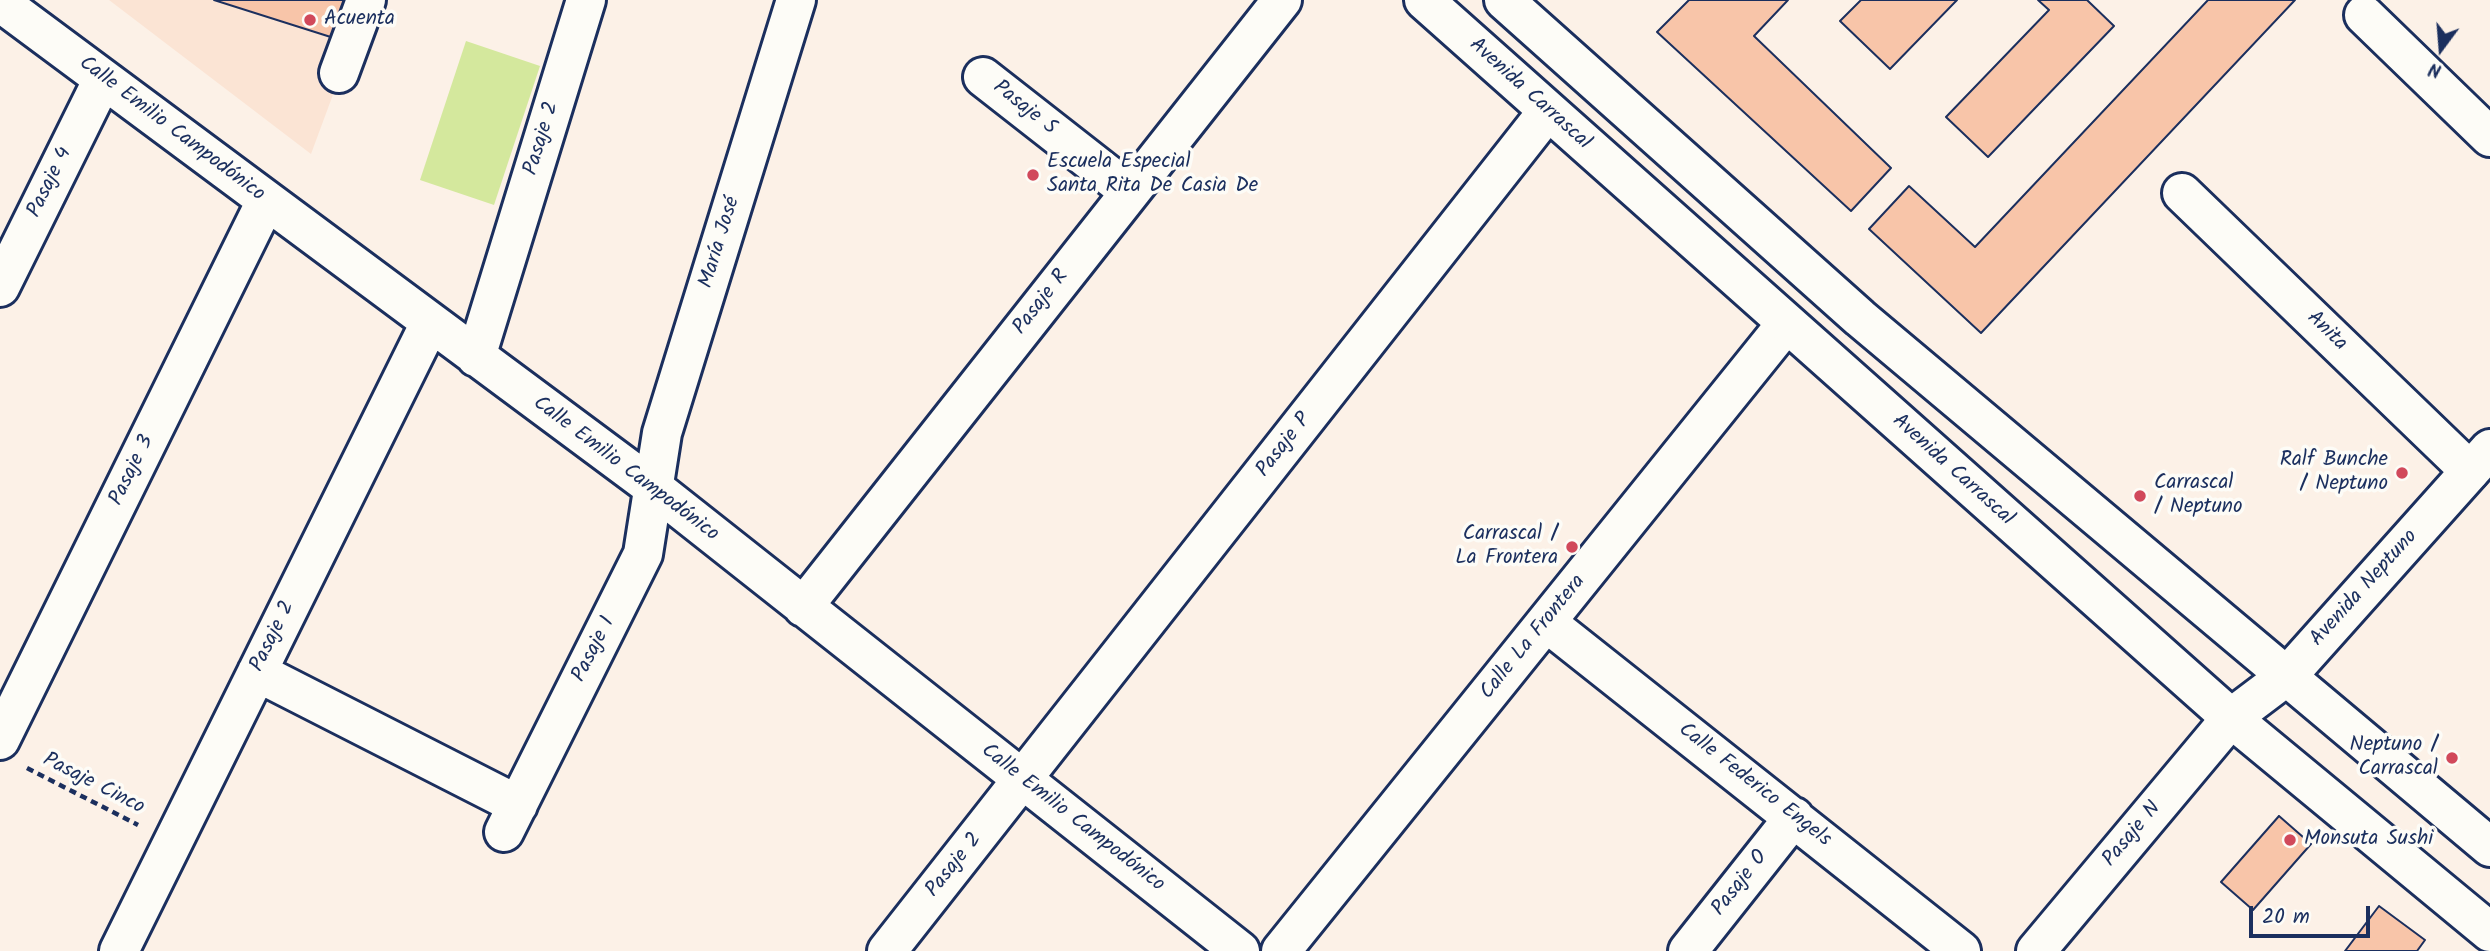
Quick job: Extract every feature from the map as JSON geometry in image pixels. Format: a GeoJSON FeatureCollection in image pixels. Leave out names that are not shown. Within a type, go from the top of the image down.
{"type":"FeatureCollection","features":[{"type":"Feature","properties":{"kind":"street"},"geometry":{"type":"LineString","coordinates":[[339,73],[366,0]]}},
{"type":"Feature","properties":{"kind":"street","name":"Pasaje 2"},"geometry":{"type":"LineString","coordinates":[[476,358],[586,0]]}},
{"type":"Feature","properties":{"kind":"street","name":"María José"},"geometry":{"type":"LineString","coordinates":[[653,488],[662,433],[796,0]]}},
{"type":"Feature","properties":{"kind":"street","name":"Pasaje R"},"geometry":{"type":"LineString","coordinates":[[803,607],[1282,0]]}},
{"type":"Feature","properties":{"kind":"street","name":"Avenida Carrascal"},"geometry":{"type":"LineString","coordinates":[[1424,0],[2231,718],[2490,932]]}},
{"type":"Feature","properties":{"kind":"street"},"geometry":{"type":"LineString","coordinates":[[1504,0],[1860,318],[2490,847]]}},
{"type":"Feature","properties":{"kind":"street","name":"Calle Emilio Campodónico"},"geometry":{"type":"LineString","coordinates":[[0,2],[653,488],[1240,951]]}},
{"type":"Feature","properties":{"kind":"street"},"geometry":{"type":"LineString","coordinates":[[2364,15],[2490,136]]}},
{"type":"Feature","properties":{"kind":"street","name":"Pasaje S"},"geometry":{"type":"LineString","coordinates":[[983,77],[1130,192]]}},
{"type":"Feature","properties":{"kind":"street","name":"Pasaje 4"},"geometry":{"type":"LineString","coordinates":[[0,287],[103,79]]}},
{"type":"Feature","properties":{"kind":"street","name":"Pasaje P"},"geometry":{"type":"LineString","coordinates":[[1023,780],[1547,111]]}},
{"type":"Feature","properties":{"kind":"street","name":"Anita"},"geometry":{"type":"LineString","coordinates":[[2182,193],[2480,460]]}},
{"type":"Feature","properties":{"kind":"street","name":"Pasaje 3"},"geometry":{"type":"LineString","coordinates":[[12,754],[266,201]]}},
{"type":"Feature","properties":{"kind":"street","name":"Pasaje 2"},"geometry":{"type":"LineString","coordinates":[[119,951],[430,323]]}},
{"type":"Feature","properties":{"kind":"street","name":"Calle La Frontera"},"geometry":{"type":"LineString","coordinates":[[1281,951],[1786,324]]}},
{"type":"Feature","properties":{"kind":"street","name":"Avenida Neptuno"},"geometry":{"type":"LineString","coordinates":[[2231,718],[2288,676],[2480,460]]}},
{"type":"Feature","properties":{"kind":"street","name":"Pasaje 1"},"geometry":{"type":"LineString","coordinates":[[257,672],[511,818],[643,554],[653,488]]}},
{"type":"Feature","properties":{"kind":"street","name":"Calle Federico Engels"},"geometry":{"type":"LineString","coordinates":[[1546,622],[1961,951]]}},
{"type":"Feature","properties":{"kind":"street","name":"Pasaje N"},"geometry":{"type":"LineString","coordinates":[[2035,951],[2231,718]]}},
{"type":"Feature","properties":{"kind":"street","name":"Pasaje 2"},"geometry":{"type":"LineString","coordinates":[[887,951],[1023,780]]}},
{"type":"Feature","properties":{"kind":"street","name":"Pasaje O"},"geometry":{"type":"LineString","coordinates":[[1688,951],[1794,817]]}},
{"type":"Feature","properties":{"kind":"path","name":"Pasaje Cinco"},"geometry":{"type":"LineString","coordinates":[[12,754],[173,842]]}},
{"type":"Feature","properties":{"kind":"shaded area"},"geometry":{"type":"Polygon","coordinates":[[[109,0],[368,0],[311,154],[109,0]]]}},
{"type":"Feature","properties":{"kind":"green space"},"geometry":{"type":"Polygon","coordinates":[[[466,41],[540,66],[494,205],[420,180],[466,41]]]}},
{"type":"Feature","properties":{"kind":"building","name":"Acuenta"},"geometry":{"type":"Polygon","coordinates":[[[214,0],[350,0],[337,39],[214,0]]]}},
{"type":"Feature","properties":{"kind":"building"},"geometry":{"type":"Polygon","coordinates":[[[1689,0],[1788,0],[1754,36],[1891,168],[1851,211],[1657,32],[1689,0]]]}},
{"type":"Feature","properties":{"kind":"building"},"geometry":{"type":"Polygon","coordinates":[[[1861,0],[1957,0],[1890,69],[1840,21],[1861,0]]]}},
{"type":"Feature","properties":{"kind":"building"},"geometry":{"type":"Polygon","coordinates":[[[2038,0],[2087,0],[2114,26],[1988,157],[1946,117],[2049,10],[2038,0]]]}},
{"type":"Feature","properties":{"kind":"building"},"geometry":{"type":"Polygon","coordinates":[[[2208,0],[2295,0],[1981,333],[1869,229],[1909,186],[1975,247],[2208,0]]]}},
{"type":"Feature","properties":{"kind":"building"},"geometry":{"type":"Polygon","coordinates":[[[2279,816],[2311,844],[2253,910],[2221,882],[2279,816]]]}},
{"type":"Feature","properties":{"kind":"building"},"geometry":{"type":"Polygon","coordinates":[[[2379,906],[2425,940],[2417,951],[2345,951],[2379,906]]]}},
{"type":"Feature","properties":{"kind":"place","name":"Acuenta"},"geometry":{"type":"Point","coordinates":[310,20]}},
{"type":"Feature","properties":{"kind":"place","name":"Escuela Especial Santa Rita De Casia De"},"geometry":{"type":"Point","coordinates":[1033,175]}},
{"type":"Feature","properties":{"kind":"place","name":"Ralf Bunche / Neptuno"},"geometry":{"type":"Point","coordinates":[2402,473]}},
{"type":"Feature","properties":{"kind":"place","name":"Carrascal / Neptuno"},"geometry":{"type":"Point","coordinates":[2140,496]}},
{"type":"Feature","properties":{"kind":"place","name":"Carrascal / La Frontera"},"geometry":{"type":"Point","coordinates":[1572,547]}},
{"type":"Feature","properties":{"kind":"place","name":"Neptuno / Carrascal"},"geometry":{"type":"Point","coordinates":[2452,758]}},
{"type":"Feature","properties":{"kind":"place","name":"Monsuta Sushi"},"geometry":{"type":"Point","coordinates":[2290,840]}}]}
